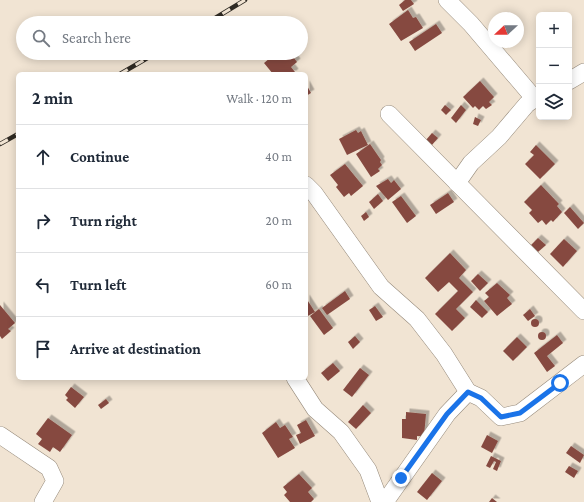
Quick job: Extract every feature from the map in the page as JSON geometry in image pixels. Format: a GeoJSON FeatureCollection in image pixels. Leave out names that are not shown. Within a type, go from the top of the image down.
{"type":"FeatureCollection","features":[{"type":"Feature","properties":{"kind":"street"},"geometry":{"type":"LineString","coordinates":[[447,0],[471,24],[536,96]]}},
{"type":"Feature","properties":{"kind":"street"},"geometry":{"type":"LineString","coordinates":[[572,80],[584,72]]}},
{"type":"Feature","properties":{"kind":"street"},"geometry":{"type":"LineString","coordinates":[[458,183],[471,163],[499,137],[527,104],[536,98]]}},
{"type":"Feature","properties":{"kind":"street"},"geometry":{"type":"LineString","coordinates":[[389,114],[584,311]]}},
{"type":"Feature","properties":{"kind":"street"},"geometry":{"type":"LineString","coordinates":[[308,187],[314,193],[381,287],[417,319],[444,354],[468,392],[481,398],[501,417],[520,413],[584,364]]}},
{"type":"Feature","properties":{"kind":"street"},"geometry":{"type":"LineString","coordinates":[[296,380],[315,409],[341,432],[368,470],[380,502]]}},
{"type":"Feature","properties":{"kind":"street"},"geometry":{"type":"LineString","coordinates":[[385,502],[447,414],[468,392]]}},
{"type":"Feature","properties":{"kind":"street"},"geometry":{"type":"LineString","coordinates":[[0,435],[49,468],[55,481],[43,502]]}},
{"type":"Feature","properties":{"kind":"building"},"geometry":{"type":"Polygon","coordinates":[[[405,0],[411,0],[414,4],[403,11],[399,5],[405,0]]]}},
{"type":"Feature","properties":{"kind":"building"},"geometry":{"type":"Polygon","coordinates":[[[408,10],[413,18],[416,17],[423,28],[401,41],[389,24],[408,10]]]}},
{"type":"Feature","properties":{"kind":"building"},"geometry":{"type":"Polygon","coordinates":[[[436,24],[442,33],[415,51],[409,42],[436,24]]]}},
{"type":"Feature","properties":{"kind":"building"},"geometry":{"type":"Polygon","coordinates":[[[268,60],[296,60],[297,62],[291,67],[295,72],[271,72],[264,63],[268,60]]]}},
{"type":"Feature","properties":{"kind":"building"},"geometry":{"type":"Polygon","coordinates":[[[480,81],[494,97],[489,102],[492,105],[486,109],[483,106],[479,110],[475,106],[473,108],[463,97],[480,81]]]}},
{"type":"Feature","properties":{"kind":"building"},"geometry":{"type":"Polygon","coordinates":[[[308,88],[311,93],[308,95],[308,88]]]}},
{"type":"Feature","properties":{"kind":"building"},"geometry":{"type":"Polygon","coordinates":[[[445,105],[451,110],[446,115],[441,110],[445,105]]]}},
{"type":"Feature","properties":{"kind":"building"},"geometry":{"type":"Polygon","coordinates":[[[461,105],[466,110],[456,123],[451,118],[461,105]]]}},
{"type":"Feature","properties":{"kind":"building"},"geometry":{"type":"Polygon","coordinates":[[[475,117],[481,120],[478,126],[473,124],[475,117]]]}},
{"type":"Feature","properties":{"kind":"building"},"geometry":{"type":"Polygon","coordinates":[[[356,130],[358,133],[361,131],[368,145],[347,155],[339,139],[356,130]]]}},
{"type":"Feature","properties":{"kind":"building"},"geometry":{"type":"Polygon","coordinates":[[[432,133],[438,138],[432,145],[426,140],[432,133]]]}},
{"type":"Feature","properties":{"kind":"building"},"geometry":{"type":"Polygon","coordinates":[[[370,144],[381,160],[380,162],[382,165],[378,169],[380,171],[371,177],[356,154],[370,144]]]}},
{"type":"Feature","properties":{"kind":"building"},"geometry":{"type":"Polygon","coordinates":[[[536,145],[555,164],[540,179],[525,164],[534,155],[530,152],[536,145]]]}},
{"type":"Feature","properties":{"kind":"building"},"geometry":{"type":"Polygon","coordinates":[[[345,164],[363,186],[351,196],[349,193],[344,197],[336,187],[338,185],[330,175],[345,164]]]}},
{"type":"Feature","properties":{"kind":"building"},"geometry":{"type":"Polygon","coordinates":[[[388,179],[391,183],[394,180],[401,189],[388,200],[376,186],[388,179]]]}},
{"type":"Feature","properties":{"kind":"building"},"geometry":{"type":"Polygon","coordinates":[[[541,185],[559,204],[557,206],[562,212],[553,222],[551,220],[546,225],[542,220],[538,223],[529,213],[532,210],[524,202],[541,185]]]}},
{"type":"Feature","properties":{"kind":"building"},"geometry":{"type":"Polygon","coordinates":[[[448,193],[454,202],[436,214],[430,205],[448,193]]]}},
{"type":"Feature","properties":{"kind":"building"},"geometry":{"type":"Polygon","coordinates":[[[378,194],[383,201],[374,209],[369,202],[378,194]]]}},
{"type":"Feature","properties":{"kind":"building"},"geometry":{"type":"Polygon","coordinates":[[[401,196],[416,216],[407,223],[392,202],[401,196]]]}},
{"type":"Feature","properties":{"kind":"building"},"geometry":{"type":"Polygon","coordinates":[[[570,207],[584,223],[578,229],[564,213],[570,207]]]}},
{"type":"Feature","properties":{"kind":"building"},"geometry":{"type":"Polygon","coordinates":[[[366,212],[369,217],[364,221],[361,216],[366,212]]]}},
{"type":"Feature","properties":{"kind":"building"},"geometry":{"type":"Polygon","coordinates":[[[538,238],[546,245],[538,252],[531,245],[538,238]]]}},
{"type":"Feature","properties":{"kind":"building"},"geometry":{"type":"Polygon","coordinates":[[[564,239],[577,251],[563,267],[550,254],[564,239]]]}},
{"type":"Feature","properties":{"kind":"building"},"geometry":{"type":"Polygon","coordinates":[[[450,253],[466,270],[459,278],[473,292],[456,309],[465,318],[452,331],[435,314],[458,291],[449,282],[438,292],[425,278],[450,253]]]}},
{"type":"Feature","properties":{"kind":"building"},"geometry":{"type":"Polygon","coordinates":[[[478,274],[488,283],[480,291],[471,281],[478,274]]]}},
{"type":"Feature","properties":{"kind":"building"},"geometry":{"type":"Polygon","coordinates":[[[497,283],[510,295],[507,298],[512,304],[497,316],[484,301],[489,297],[485,293],[497,283]]]}},
{"type":"Feature","properties":{"kind":"building"},"geometry":{"type":"Polygon","coordinates":[[[345,291],[350,299],[327,315],[322,308],[345,291]]]}},
{"type":"Feature","properties":{"kind":"building"},"geometry":{"type":"Polygon","coordinates":[[[476,300],[488,312],[482,318],[470,307],[476,300]]]}},
{"type":"Feature","properties":{"kind":"building"},"geometry":{"type":"Polygon","coordinates":[[[308,301],[315,312],[308,316],[308,301]]]}},
{"type":"Feature","properties":{"kind":"building"},"geometry":{"type":"Polygon","coordinates":[[[0,305],[15,323],[8,329],[11,331],[2,339],[0,336],[0,305]]]}},
{"type":"Feature","properties":{"kind":"building"},"geometry":{"type":"Polygon","coordinates":[[[375,306],[383,317],[376,321],[369,310],[375,306]]]}},
{"type":"Feature","properties":{"kind":"building"},"geometry":{"type":"Polygon","coordinates":[[[319,309],[333,328],[324,335],[310,316],[319,309]]]}},
{"type":"Feature","properties":{"kind":"building"},"geometry":{"type":"Polygon","coordinates":[[[530,309],[535,316],[528,321],[523,315],[530,309]]]}},
{"type":"Feature","properties":{"kind":"building"},"geometry":{"type":"Polygon","coordinates":[[[535,319],[538,320],[538,326],[535,327],[532,326],[531,323],[532,320],[535,319]]]}},
{"type":"Feature","properties":{"kind":"building"},"geometry":{"type":"Polygon","coordinates":[[[540,332],[544,332],[546,336],[544,340],[540,340],[538,338],[538,334],[540,332]]]}},
{"type":"Feature","properties":{"kind":"building"},"geometry":{"type":"Polygon","coordinates":[[[557,335],[563,343],[547,356],[555,366],[547,372],[534,353],[557,335]]]}},
{"type":"Feature","properties":{"kind":"building"},"geometry":{"type":"Polygon","coordinates":[[[355,336],[360,342],[353,349],[348,342],[355,336]]]}},
{"type":"Feature","properties":{"kind":"building"},"geometry":{"type":"Polygon","coordinates":[[[517,337],[527,347],[513,361],[503,351],[517,337]]]}},
{"type":"Feature","properties":{"kind":"building"},"geometry":{"type":"Polygon","coordinates":[[[333,363],[340,371],[328,381],[321,373],[333,363]]]}},
{"type":"Feature","properties":{"kind":"building"},"geometry":{"type":"Polygon","coordinates":[[[360,368],[369,375],[352,397],[343,390],[360,368]]]}},
{"type":"Feature","properties":{"kind":"building"},"geometry":{"type":"Polygon","coordinates":[[[71,387],[84,397],[75,408],[66,400],[68,398],[65,395],[71,387]]]}},
{"type":"Feature","properties":{"kind":"building"},"geometry":{"type":"Polygon","coordinates":[[[106,399],[109,403],[101,409],[98,405],[106,399]]]}},
{"type":"Feature","properties":{"kind":"building"},"geometry":{"type":"Polygon","coordinates":[[[363,405],[371,413],[356,429],[348,422],[363,405]]]}},
{"type":"Feature","properties":{"kind":"building"},"geometry":{"type":"Polygon","coordinates":[[[406,412],[426,414],[424,436],[417,436],[417,440],[402,438],[402,419],[406,419],[406,412]]]}},
{"type":"Feature","properties":{"kind":"building"},"geometry":{"type":"Polygon","coordinates":[[[48,418],[72,435],[60,452],[53,447],[50,452],[38,444],[42,439],[36,434],[48,418]]]}},
{"type":"Feature","properties":{"kind":"building"},"geometry":{"type":"Polygon","coordinates":[[[306,420],[315,436],[300,444],[296,435],[301,433],[297,425],[306,420]]]}},
{"type":"Feature","properties":{"kind":"building"},"geometry":{"type":"Polygon","coordinates":[[[276,422],[280,428],[285,425],[293,437],[289,439],[295,448],[278,458],[262,433],[276,422]]]}},
{"type":"Feature","properties":{"kind":"building"},"geometry":{"type":"Polygon","coordinates":[[[487,435],[498,441],[492,453],[481,447],[487,435]]]}},
{"type":"Feature","properties":{"kind":"building"},"geometry":{"type":"Polygon","coordinates":[[[571,446],[584,455],[580,463],[566,453],[571,446]]]}},
{"type":"Feature","properties":{"kind":"building"},"geometry":{"type":"Polygon","coordinates":[[[491,456],[501,461],[497,471],[493,469],[496,462],[494,461],[490,468],[486,466],[491,456]]]}},
{"type":"Feature","properties":{"kind":"building"},"geometry":{"type":"Polygon","coordinates":[[[569,466],[578,471],[574,478],[565,472],[569,466]]]}},
{"type":"Feature","properties":{"kind":"building"},"geometry":{"type":"Polygon","coordinates":[[[432,473],[442,481],[427,500],[417,492],[432,473]]]}},
{"type":"Feature","properties":{"kind":"building"},"geometry":{"type":"Polygon","coordinates":[[[299,474],[312,488],[308,492],[314,499],[311,502],[290,502],[284,495],[287,492],[283,487],[299,474]]]}},
{"type":"Feature","properties":{"kind":"building"},"geometry":{"type":"Polygon","coordinates":[[[492,498],[497,502],[489,502],[492,498]]]}},
{"type":"Feature","properties":{"kind":"railway"},"geometry":{"type":"LineString","coordinates":[[219,16],[245,0]]}},
{"type":"Feature","properties":{"kind":"railway"},"geometry":{"type":"LineString","coordinates":[[123,72],[144,60]]}},
{"type":"Feature","properties":{"kind":"railway"},"geometry":{"type":"LineString","coordinates":[[0,144],[16,135]]}},
{"type":"Feature","properties":{"kind":"route"},"geometry":{"type":"LineString","coordinates":[[401,478],[447,414],[468,392],[481,398],[501,417],[520,413],[560,383]]}}]}
